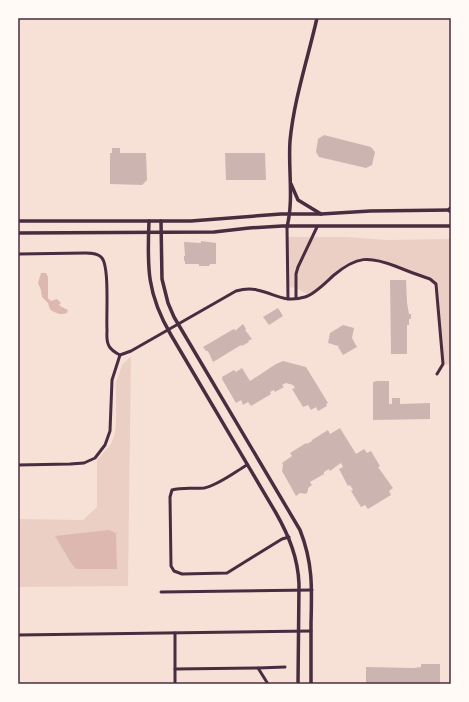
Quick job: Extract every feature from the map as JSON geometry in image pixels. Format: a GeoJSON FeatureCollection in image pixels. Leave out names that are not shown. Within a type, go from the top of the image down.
{"type":"FeatureCollection","features":[{"type":"Feature","properties":{"kind":"street"},"geometry":{"type":"LineString","coordinates":[[288,299],[287,226],[290,214],[290,142],[295,108],[317,18]]}},
{"type":"Feature","properties":{"kind":"street"},"geometry":{"type":"LineString","coordinates":[[290,184],[298,200],[321,214]]}},
{"type":"Feature","properties":{"kind":"street"},"geometry":{"type":"LineString","coordinates":[[18,221],[211,220],[254,215],[451,210]]}},
{"type":"Feature","properties":{"kind":"street"},"geometry":{"type":"LineString","coordinates":[[149,221],[148,272],[157,310],[167,330],[289,537],[298,569],[298,684]]}},
{"type":"Feature","properties":{"kind":"street"},"geometry":{"type":"LineString","coordinates":[[161,221],[161,269],[168,303],[178,323],[300,530],[308,554],[311,568],[312,590],[311,684]]}},
{"type":"Feature","properties":{"kind":"street"},"geometry":{"type":"LineString","coordinates":[[18,233],[214,232],[287,226],[451,226]]}},
{"type":"Feature","properties":{"kind":"street"},"geometry":{"type":"LineString","coordinates":[[296,298],[296,274],[298,267],[317,227]]}},
{"type":"Feature","properties":{"kind":"street"},"geometry":{"type":"LineString","coordinates":[[18,254],[86,253],[100,256],[105,264],[106,274],[108,344],[111,349],[120,355]]}},
{"type":"Feature","properties":{"kind":"street"},"geometry":{"type":"LineString","coordinates":[[120,355],[131,351],[236,291],[247,289],[258,290],[283,299],[309,296],[341,269],[352,263],[362,260],[378,260],[430,279],[436,284],[443,364],[437,374]]}},
{"type":"Feature","properties":{"kind":"street"},"geometry":{"type":"LineString","coordinates":[[18,465],[70,464],[84,462],[95,458],[105,445],[110,431],[112,380],[120,355]]}},
{"type":"Feature","properties":{"kind":"street"},"geometry":{"type":"LineString","coordinates":[[247,466],[211,486],[204,488],[177,488],[172,490],[170,497],[171,566],[177,573],[227,572],[282,539],[289,537]]}},
{"type":"Feature","properties":{"kind":"street"},"geometry":{"type":"LineString","coordinates":[[161,592],[312,590]]}},
{"type":"Feature","properties":{"kind":"street"},"geometry":{"type":"LineString","coordinates":[[18,635],[311,631]]}},
{"type":"Feature","properties":{"kind":"street"},"geometry":{"type":"LineString","coordinates":[[175,633],[175,684]]}},
{"type":"Feature","properties":{"kind":"street"},"geometry":{"type":"LineString","coordinates":[[175,669],[285,667]]}},
{"type":"Feature","properties":{"kind":"street"},"geometry":{"type":"LineString","coordinates":[[258,668],[268,684]]}},
{"type":"Feature","properties":{"kind":"shaded area"},"geometry":{"type":"Polygon","coordinates":[[[287,237],[347,237],[386,240],[451,239],[451,365],[443,364],[436,285],[430,279],[371,259],[352,263],[309,295],[296,288],[288,287],[287,237]]]}},
{"type":"Feature","properties":{"kind":"shaded area"},"geometry":{"type":"Polygon","coordinates":[[[41,273],[46,273],[48,277],[48,298],[51,301],[57,299],[61,303],[59,305],[60,306],[68,310],[67,313],[59,314],[52,311],[48,303],[42,297],[38,283],[41,273]]]}},
{"type":"Feature","properties":{"kind":"shaded area"},"geometry":{"type":"Polygon","coordinates":[[[131,356],[128,586],[18,587],[18,519],[83,520],[97,507],[97,460],[111,444],[114,436],[116,427],[116,383],[122,365],[131,356]]]}},
{"type":"Feature","properties":{"kind":"shaded area"},"geometry":{"type":"Polygon","coordinates":[[[109,530],[116,533],[117,569],[76,569],[55,536],[109,530]]]}},
{"type":"Feature","properties":{"kind":"building"},"geometry":{"type":"Polygon","coordinates":[[[324,135],[371,147],[375,152],[372,165],[366,168],[319,157],[316,152],[318,139],[324,135]]]}},
{"type":"Feature","properties":{"kind":"building"},"geometry":{"type":"Polygon","coordinates":[[[112,148],[120,148],[120,153],[146,153],[147,180],[142,185],[110,184],[110,153],[112,153],[112,148]]]}},
{"type":"Feature","properties":{"kind":"building"},"geometry":{"type":"Polygon","coordinates":[[[225,153],[265,153],[266,180],[226,180],[225,153]]]}},
{"type":"Feature","properties":{"kind":"building"},"geometry":{"type":"Polygon","coordinates":[[[201,241],[216,243],[216,264],[199,266],[199,264],[185,264],[184,242],[201,243],[201,241]]]}},
{"type":"Feature","properties":{"kind":"building"},"geometry":{"type":"Polygon","coordinates":[[[390,280],[406,280],[407,303],[409,314],[411,314],[409,325],[407,325],[407,354],[391,354],[390,280]]]}},
{"type":"Feature","properties":{"kind":"building"},"geometry":{"type":"Polygon","coordinates":[[[278,308],[283,316],[269,325],[263,317],[278,308]]]}},
{"type":"Feature","properties":{"kind":"building"},"geometry":{"type":"Polygon","coordinates":[[[243,324],[246,329],[245,330],[252,339],[213,362],[208,351],[206,351],[203,347],[232,330],[235,329],[235,331],[243,324]]]}},
{"type":"Feature","properties":{"kind":"building"},"geometry":{"type":"Polygon","coordinates":[[[343,325],[354,328],[352,338],[357,347],[343,355],[338,347],[340,344],[338,346],[328,343],[330,333],[343,325]]]}},
{"type":"Feature","properties":{"kind":"building"},"geometry":{"type":"Polygon","coordinates":[[[283,361],[306,367],[328,403],[326,404],[327,406],[318,411],[316,407],[311,410],[308,405],[303,407],[292,389],[295,388],[293,385],[286,383],[282,385],[284,387],[275,392],[274,390],[270,392],[271,394],[251,406],[248,402],[243,405],[241,400],[236,403],[222,379],[222,377],[234,370],[236,372],[242,368],[250,381],[283,361]]]}},
{"type":"Feature","properties":{"kind":"building"},"geometry":{"type":"Polygon","coordinates":[[[389,381],[389,404],[392,404],[392,398],[400,398],[400,404],[430,403],[430,419],[373,420],[373,382],[389,381]]]}},
{"type":"Feature","properties":{"kind":"building"},"geometry":{"type":"Polygon","coordinates":[[[340,428],[356,454],[364,449],[367,453],[371,451],[380,466],[378,467],[393,488],[389,491],[391,495],[368,509],[365,505],[361,507],[351,491],[353,490],[350,485],[348,486],[339,469],[343,467],[341,463],[330,471],[329,469],[324,472],[324,474],[310,482],[312,485],[308,488],[306,494],[300,493],[296,496],[282,471],[282,463],[292,456],[290,453],[328,430],[330,434],[340,428]]]}},
{"type":"Feature","properties":{"kind":"building"},"geometry":{"type":"Polygon","coordinates":[[[421,664],[440,664],[440,683],[366,684],[366,667],[414,668],[421,667],[421,664]]]}}]}
